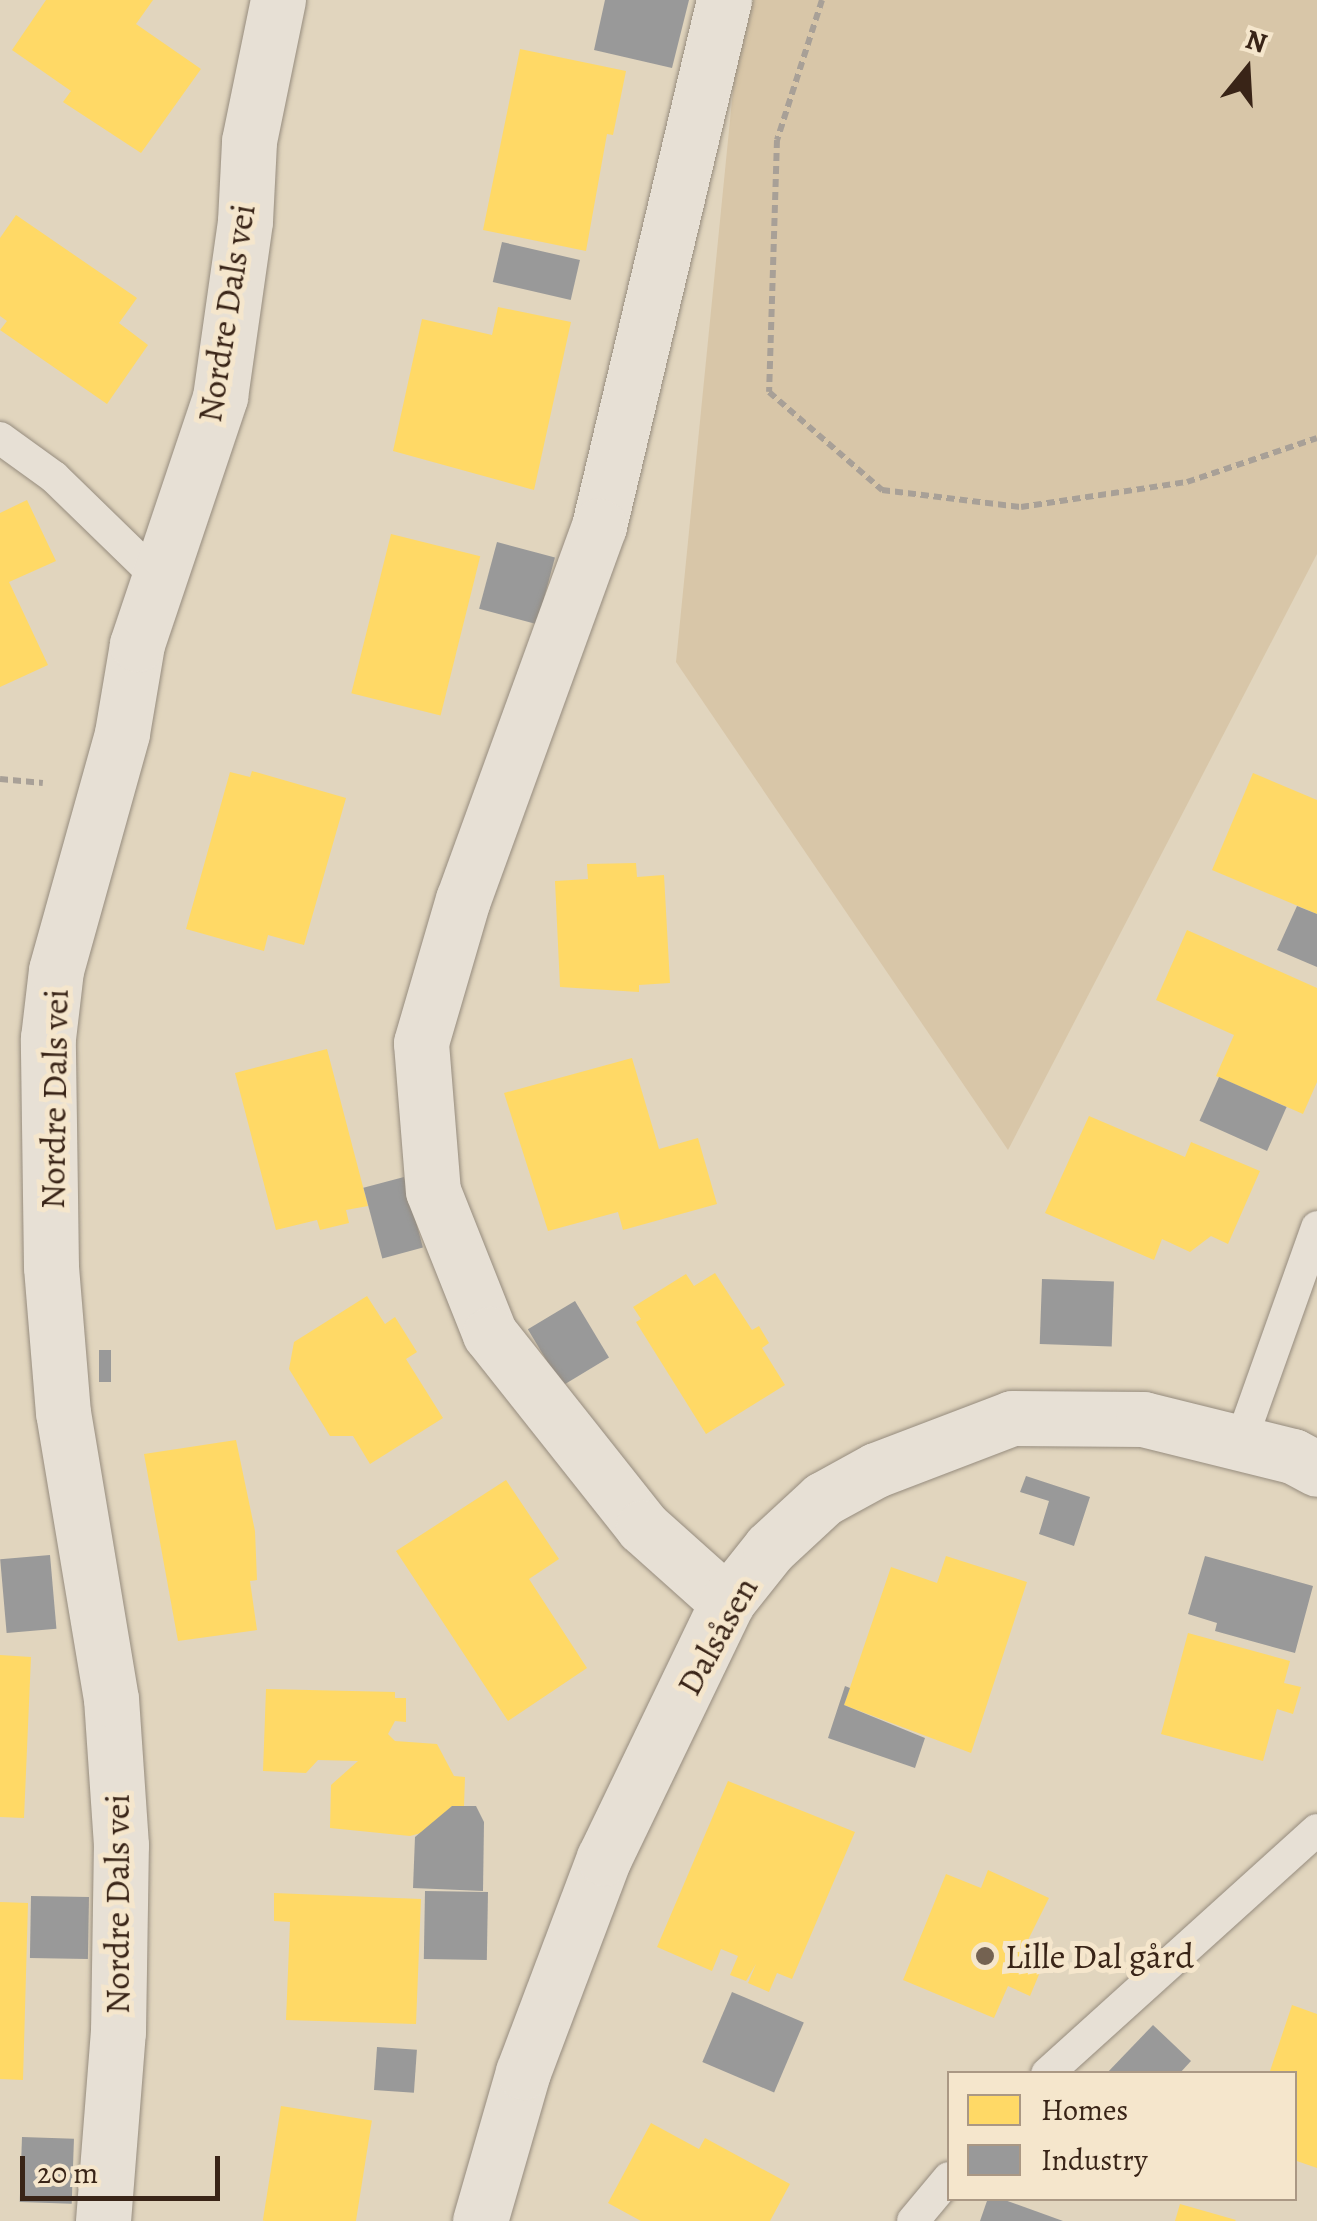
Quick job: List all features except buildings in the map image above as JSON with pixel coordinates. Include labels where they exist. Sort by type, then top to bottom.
[{"type":"street","name":"Nordre Dals vei","points":[[103,2221],[118,2032],[121,1845],[111,1699],[63,1414],[52,1268],[48,1038],[56,970],[122,733],[137,644],[220,397],[245,221],[249,141],[278,0]]},
{"type":"street","points":[[724,0],[598,526],[457,916],[421,1043],[433,1192],[490,1334],[643,1527],[727,1602]]},
{"type":"street","name":"Dalsåsen","points":[[480,2221],[523,2072],[604,1858],[727,1602],[770,1548],[823,1500],[876,1470],[1012,1418],[1143,1419],[1241,1441],[1317,1469]]},
{"type":"lane","points":[[0,438],[54,477],[161,581]]},
{"type":"lane","points":[[1241,1441],[1317,1227]]},
{"type":"lane","points":[[1050,2071],[1317,1830]]},
{"type":"lane","points":[[913,2221],[947,2181]]},
{"type":"path","points":[[822,0],[777,140],[769,392],[882,490],[1021,507],[1187,482],[1317,438]]},
{"type":"shaded area","points":[[742,0],[1317,0],[1317,554],[1008,1150],[676,662]]},
{"type":"place","name":"Lille Dal gård","points":[[985,1956]]}]
